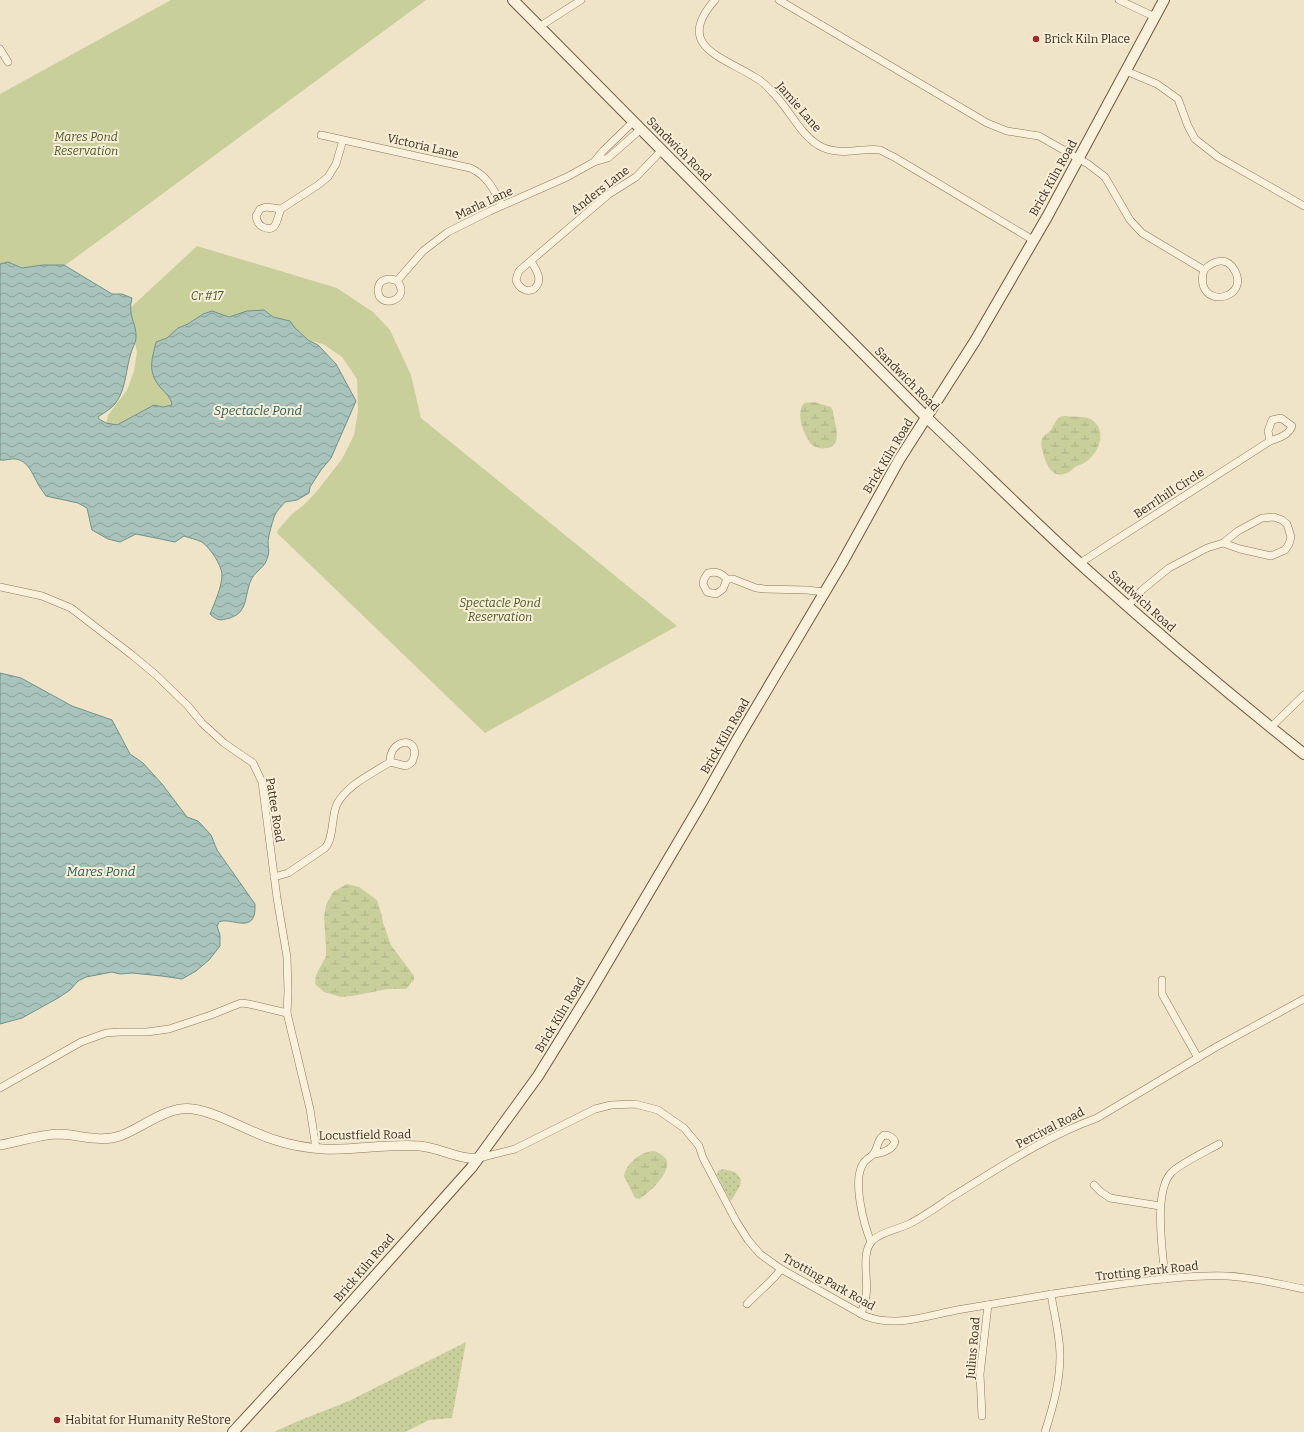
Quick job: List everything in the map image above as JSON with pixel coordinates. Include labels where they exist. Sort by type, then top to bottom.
[{"type":"main road","name":"Sandwich Road","points":[[513,0],[927,418],[989,478],[1080,563],[1191,662],[1270,728],[1304,754]]},
{"type":"main road","name":"Brick Kiln Road","points":[[232,1432],[316,1342],[478,1158],[538,1076],[572,1021],[824,592],[899,460],[975,341],[1079,159],[1164,0]]},
{"type":"street","points":[[539,27],[581,0]]},
{"type":"street","name":"Jamie Lane","points":[[715,0],[703,16],[700,26],[700,33],[705,45],[721,59],[758,78],[773,93],[802,131],[818,145],[832,151],[879,150],[894,157],[1033,240]]},
{"type":"street","points":[[779,0],[987,123],[1007,131],[1039,136],[1079,159],[1105,177],[1130,220],[1142,233],[1204,270]]},
{"type":"street","points":[[1119,0],[1155,17]]},
{"type":"street","points":[[0,49],[8,62]]},
{"type":"street","points":[[1126,71],[1157,84],[1178,99],[1188,126],[1195,139],[1218,157],[1304,206]]},
{"type":"street","name":"Marla Lane","points":[[594,162],[603,151],[633,122]]},
{"type":"street","name":"Marla Lane","points":[[397,281],[423,251],[435,241],[469,221],[502,205],[567,177],[594,162],[608,158],[641,129]]},
{"type":"street","name":"Victoria Lane","points":[[321,135],[456,165],[476,171],[490,184],[502,205]]},
{"type":"street","points":[[281,209],[328,177],[336,164],[343,140]]},
{"type":"street","name":"Anders Lane","points":[[531,261],[609,194],[636,177],[662,150]]},
{"type":"street","points":[[1216,261],[1225,262],[1231,265],[1236,272],[1238,282],[1235,290],[1230,294],[1223,296],[1217,297],[1209,295],[1204,289],[1202,280],[1204,270],[1211,263],[1216,261]]},
{"type":"street","name":"BerrIhill Circle","points":[[1080,563],[1270,441]]},
{"type":"street","points":[[1128,606],[1142,590],[1169,568],[1207,548],[1223,543],[1252,522],[1269,516],[1276,517],[1287,524],[1291,537],[1285,550],[1279,554],[1271,556],[1223,543]]},
{"type":"street","points":[[727,579],[733,579],[756,588],[824,592]]},
{"type":"street","name":"Pattee Road","points":[[0,587],[42,596],[71,608],[120,644],[150,670],[218,738],[253,763],[262,782],[274,877],[287,957],[288,1013],[310,1109],[316,1148]]},
{"type":"street","points":[[1270,728],[1304,695]]},
{"type":"street","points":[[274,877],[288,873],[325,848],[328,845],[332,819],[337,805],[348,790],[390,762]]},
{"type":"street","points":[[1162,980],[1162,994],[1198,1058]]},
{"type":"street","name":"Percival Road","points":[[871,1242],[886,1233],[909,1224],[1052,1138],[1078,1124],[1097,1118],[1198,1058],[1304,998]]},
{"type":"street","points":[[0,1088],[81,1042],[106,1033],[147,1032],[169,1029],[241,1003],[288,1013]]},
{"type":"street","name":"Trotting Park Road","points":[[478,1158],[515,1149],[595,1109],[611,1105],[636,1104],[658,1110],[684,1128],[700,1146],[703,1158],[736,1221],[748,1240],[760,1254],[781,1269],[861,1314],[876,1320],[893,1322],[912,1320],[1051,1294],[1165,1279],[1226,1276],[1259,1279],[1304,1289]]},
{"type":"street","name":"Locustfield Road","points":[[0,1145],[46,1135],[105,1138],[120,1136],[169,1113],[180,1109],[192,1109],[208,1113],[254,1133],[300,1146],[324,1149],[420,1146],[468,1159],[478,1158]]},
{"type":"street","points":[[1165,1279],[1160,1206],[1166,1181],[1170,1173],[1175,1169],[1219,1144]]},
{"type":"street","points":[[861,1314],[866,1296],[866,1259],[871,1242],[862,1215],[859,1174],[862,1164],[874,1154]]},
{"type":"street","points":[[1094,1185],[1110,1198],[1160,1206]]},
{"type":"street","points":[[747,1304],[764,1286],[775,1278],[781,1269]]},
{"type":"street","points":[[1045,1432],[1054,1404],[1059,1377],[1060,1355],[1057,1326],[1051,1294]]},
{"type":"street","name":"Julius Road","points":[[982,1416],[980,1374],[988,1305]]},
{"type":"green space","name":"Mares Pond Reservation","points":[[171,0],[426,0],[33,289],[0,293],[0,94]]},
{"type":"green space","name":"Spectacle Pond Reservation","points":[[197,246],[337,288],[373,312],[390,330],[411,375],[421,418],[677,626],[485,733],[277,533],[292,514],[305,504],[317,491],[342,459],[354,435],[358,411],[357,379],[342,357],[323,344],[283,333],[183,412],[105,430],[108,415],[127,390],[134,371],[137,352],[130,316],[127,311]]},
{"type":"green space","points":[[814,402],[831,407],[833,411],[837,438],[832,446],[827,448],[819,448],[812,445],[806,436],[800,418],[801,407],[804,403]]},
{"type":"green space","points":[[1064,416],[1085,417],[1095,422],[1099,427],[1100,440],[1091,458],[1083,464],[1075,467],[1068,473],[1058,475],[1047,465],[1041,446],[1041,441],[1043,437],[1051,430],[1055,422]]},
{"type":"green space","points":[[347,884],[359,887],[377,900],[391,945],[414,976],[414,980],[406,989],[388,989],[341,997],[324,992],[315,984],[316,975],[326,956],[324,917],[326,905],[333,892]]},
{"type":"green space","points":[[654,1151],[666,1159],[667,1166],[665,1172],[658,1183],[648,1193],[639,1199],[635,1198],[624,1176],[625,1171],[631,1162],[640,1155]]},
{"type":"green space","points":[[723,1169],[735,1172],[741,1179],[740,1186],[731,1201],[717,1175],[718,1171]]},
{"type":"green space","points":[[466,1342],[452,1418],[429,1420],[405,1432],[274,1432],[349,1401]]},
{"type":"water","name":"Spectacle Pond","points":[[8,262],[22,268],[43,265],[64,265],[112,294],[122,294],[132,298],[131,315],[136,333],[136,340],[129,359],[120,396],[109,410],[98,417],[106,423],[117,425],[154,405],[163,407],[172,405],[169,397],[153,376],[152,360],[156,342],[167,338],[178,328],[188,324],[203,314],[212,311],[229,317],[247,311],[264,310],[273,317],[290,321],[295,328],[308,340],[318,345],[336,364],[356,401],[331,458],[310,487],[309,493],[297,500],[285,502],[275,515],[268,538],[269,550],[266,562],[252,578],[245,603],[239,613],[234,617],[219,620],[210,614],[220,589],[222,574],[215,556],[202,542],[184,536],[175,542],[136,534],[120,542],[108,539],[92,530],[87,508],[78,503],[46,496],[24,462],[14,459],[0,460],[0,264]]},
{"type":"water","name":"Mares Pond","points":[[0,673],[21,678],[72,706],[112,720],[130,754],[143,763],[162,784],[187,817],[198,821],[211,835],[217,850],[255,904],[254,914],[252,920],[247,923],[219,922],[217,926],[220,935],[220,946],[209,960],[196,971],[182,979],[112,972],[86,977],[78,981],[70,990],[58,998],[22,1018],[0,1024]]},
{"type":"place","name":"Brick Kiln Place","points":[[1036,39]]},
{"type":"place","name":"Habitat for Humanity ReStore","points":[[57,1420]]},
{"type":"park label","name":"Cr #17","points":[[207,296]]}]
